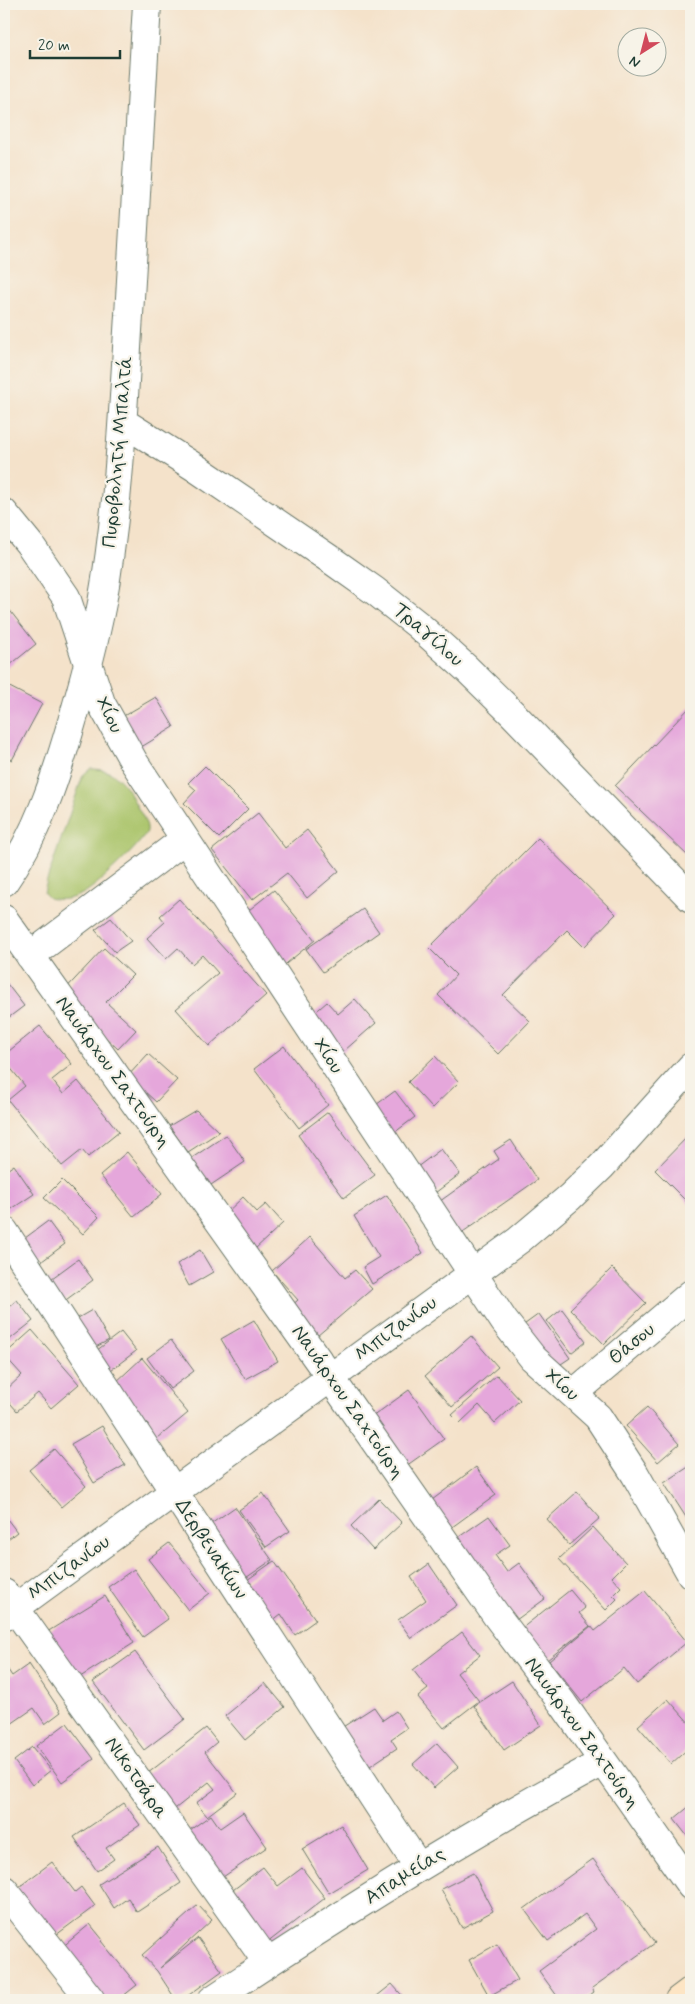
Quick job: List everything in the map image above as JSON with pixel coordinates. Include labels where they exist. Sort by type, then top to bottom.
[{"type":"main road","points":[[680,2000],[691,1991]]},
{"type":"street","name":"Πυροβολητή Μπαλτά","points":[[4,882],[27,844],[47,799],[60,762],[88,664],[102,602],[109,558],[122,422],[147,4]]},
{"type":"street","name":"Τραγίλου","points":[[122,422],[196,468],[334,562],[418,625],[513,714],[691,898]]},
{"type":"street","name":"Χίου","points":[[4,513],[36,553],[66,597],[101,703],[111,724],[185,839],[504,1321],[533,1358],[598,1418],[619,1447],[691,1574]]},
{"type":"street","points":[[30,956],[185,839]]},
{"type":"street","name":"Ναυάρχου Σαχτούρη","points":[[4,918],[330,1377],[463,1569],[604,1762],[691,1886]]},
{"type":"street","name":"Μπιζανίου","points":[[7,1605],[174,1491],[519,1240],[570,1196],[686,1085]]},
{"type":"street","name":"Δερβενακίων","points":[[4,1231],[418,1866]]},
{"type":"street","name":"Θάσου","points":[[573,1394],[691,1294]]},
{"type":"street","name":"Νικοτσάρα","points":[[7,1605],[268,1963]]},
{"type":"street","name":"Απαμείας","points":[[212,2000],[418,1866],[527,1802],[604,1762]]},
{"type":"street","points":[[4,1890],[91,2000]]},
{"type":"green space","points":[[90,769],[108,772],[121,781],[143,817],[147,825],[147,831],[129,854],[88,890],[70,898],[49,898],[44,893],[47,880],[83,775]]},
{"type":"building","points":[[4,603],[36,644],[4,670]]},
{"type":"building","points":[[4,684],[42,704],[12,760],[4,756],[4,731],[8,724],[4,721]]},
{"type":"building","points":[[156,697],[174,727],[138,749],[120,718]]},
{"type":"building","points":[[691,706],[691,856],[690,858],[615,786]]},
{"type":"building","points":[[205,766],[248,809],[219,838],[184,803],[196,790],[188,783]]},
{"type":"building","points":[[258,813],[285,848],[307,830],[339,871],[307,898],[287,873],[252,900],[212,850]]},
{"type":"building","points":[[538,838],[616,914],[584,947],[567,930],[503,995],[530,1021],[498,1054],[438,995],[456,975],[429,948]]},
{"type":"building","points":[[274,890],[315,940],[281,968],[239,918]]},
{"type":"building","points":[[179,899],[266,995],[209,1046],[176,1009],[218,973],[202,955],[192,964],[178,948],[166,959],[147,938],[165,922],[160,916]]},
{"type":"building","points":[[363,909],[379,932],[323,972],[306,949]]},
{"type":"building","points":[[111,918],[131,941],[115,952],[95,930]]},
{"type":"building","points":[[104,948],[133,975],[106,1002],[136,1030],[118,1049],[60,995]]},
{"type":"building","points":[[4,980],[24,1006],[4,1021]]},
{"type":"building","points":[[355,999],[376,1023],[337,1057],[305,1021],[327,1002],[338,1014]]},
{"type":"building","points":[[40,1026],[72,1064],[52,1080],[63,1094],[78,1081],[119,1132],[88,1157],[82,1150],[62,1166],[8,1100],[25,1086],[4,1060],[4,1055]]},
{"type":"building","points":[[284,1046],[328,1105],[299,1128],[254,1069]]},
{"type":"building","points":[[148,1054],[177,1080],[156,1102],[128,1076]]},
{"type":"building","points":[[435,1056],[459,1082],[432,1108],[408,1082]]},
{"type":"building","points":[[395,1091],[415,1117],[390,1136],[369,1110]]},
{"type":"building","points":[[196,1110],[219,1132],[188,1152],[169,1126]]},
{"type":"building","points":[[328,1112],[375,1175],[344,1198],[298,1135]]},
{"type":"building","points":[[691,1133],[691,1206],[655,1170]]},
{"type":"building","points":[[226,1135],[245,1162],[205,1189],[186,1162]]},
{"type":"building","points":[[511,1140],[537,1180],[450,1241],[429,1209],[499,1159],[494,1151]]},
{"type":"building","points":[[441,1149],[460,1174],[427,1199],[408,1174]]},
{"type":"building","points":[[127,1152],[162,1194],[134,1217],[100,1175]]},
{"type":"building","points":[[14,1165],[34,1194],[4,1214],[4,1172]]},
{"type":"building","points":[[62,1180],[99,1217],[83,1234],[44,1198]]},
{"type":"building","points":[[387,1195],[423,1253],[372,1284],[363,1267],[379,1257],[354,1216]]},
{"type":"building","points":[[243,1197],[257,1212],[266,1204],[283,1223],[255,1249],[224,1215]]},
{"type":"building","points":[[48,1221],[65,1244],[34,1267],[17,1244]]},
{"type":"building","points":[[310,1237],[345,1278],[355,1270],[372,1289],[317,1336],[291,1306],[298,1300],[272,1271]]},
{"type":"building","points":[[200,1250],[213,1272],[189,1286],[177,1264]]},
{"type":"building","points":[[78,1259],[93,1280],[59,1305],[44,1284]]},
{"type":"building","points":[[612,1268],[646,1303],[604,1344],[570,1309]]},
{"type":"building","points":[[17,1300],[33,1321],[4,1344],[4,1311]]},
{"type":"building","points":[[562,1309],[586,1341],[571,1353],[547,1321]]},
{"type":"building","points":[[92,1310],[109,1340],[88,1351],[71,1322]]},
{"type":"building","points":[[539,1314],[570,1358],[552,1370],[521,1327]]},
{"type":"building","points":[[254,1320],[278,1361],[245,1379],[221,1339]]},
{"type":"building","points":[[32,1330],[79,1384],[51,1408],[38,1393],[17,1411],[4,1396],[4,1392],[22,1375],[4,1355]]},
{"type":"building","points":[[121,1332],[136,1351],[103,1376],[88,1357]]},
{"type":"building","points":[[471,1336],[498,1367],[452,1407],[425,1376]]},
{"type":"building","points":[[171,1340],[194,1371],[170,1389],[147,1358]]},
{"type":"building","points":[[142,1358],[188,1413],[152,1443],[115,1383]]},
{"type":"building","points":[[497,1375],[520,1400],[495,1423],[479,1405],[460,1423],[452,1415]]},
{"type":"building","points":[[409,1390],[444,1439],[406,1466],[372,1417]]},
{"type":"building","points":[[647,1407],[679,1444],[658,1462],[626,1426]]},
{"type":"building","points":[[102,1426],[125,1465],[94,1483],[71,1444]]},
{"type":"building","points":[[54,1449],[86,1486],[61,1507],[29,1470]]},
{"type":"building","points":[[476,1467],[496,1495],[448,1530],[428,1503]]},
{"type":"building","points":[[691,1467],[691,1525],[664,1483]]},
{"type":"building","points":[[577,1492],[600,1518],[569,1545],[547,1519]]},
{"type":"building","points":[[263,1493],[290,1531],[266,1547],[239,1510]]},
{"type":"building","points":[[379,1499],[402,1523],[373,1550],[351,1526]]},
{"type":"building","points":[[235,1507],[272,1560],[237,1584],[201,1531]]},
{"type":"building","points":[[4,1515],[17,1532],[4,1542]]},
{"type":"building","points":[[489,1516],[510,1545],[495,1555],[507,1572],[519,1563],[545,1599],[516,1620],[456,1539]]},
{"type":"building","points":[[593,1527],[626,1563],[612,1577],[621,1587],[613,1595],[617,1599],[606,1610],[559,1559]]},
{"type":"building","points":[[169,1543],[210,1593],[188,1610],[148,1559]]},
{"type":"building","points":[[274,1561],[316,1620],[295,1635],[281,1614],[268,1624],[240,1585]]},
{"type":"building","points":[[429,1564],[457,1605],[411,1638],[398,1620],[426,1600],[411,1577]]},
{"type":"building","points":[[134,1569],[168,1619],[143,1637],[108,1587]]},
{"type":"building","points":[[570,1590],[585,1608],[579,1613],[590,1626],[547,1660],[521,1629]]},
{"type":"building","points":[[645,1591],[687,1642],[637,1684],[624,1668],[582,1702],[549,1661],[591,1626],[595,1631]]},
{"type":"building","points":[[105,1596],[134,1643],[77,1679],[47,1632]]},
{"type":"building","points":[[462,1632],[480,1655],[457,1673],[479,1701],[444,1728],[418,1697],[428,1689],[413,1670]]},
{"type":"building","points":[[135,1652],[185,1719],[144,1750],[93,1682]]},
{"type":"building","points":[[4,1664],[12,1676],[29,1664],[61,1712],[45,1724],[34,1708],[11,1724],[4,1714]]},
{"type":"building","points":[[512,1681],[541,1725],[504,1750],[474,1706]]},
{"type":"building","points":[[265,1683],[285,1707],[245,1740],[225,1716]]},
{"type":"building","points":[[668,1699],[691,1725],[691,1746],[671,1764],[638,1726]]},
{"type":"building","points":[[374,1707],[383,1720],[396,1711],[407,1728],[391,1739],[397,1748],[364,1770],[338,1730]]},
{"type":"building","points":[[67,1723],[94,1759],[62,1782],[36,1746]]},
{"type":"building","points":[[206,1728],[217,1742],[205,1752],[237,1793],[207,1816],[196,1803],[215,1789],[209,1782],[171,1812],[143,1777]]},
{"type":"building","points":[[437,1743],[458,1767],[434,1788],[413,1764]]},
{"type":"building","points":[[32,1747],[51,1770],[32,1785],[14,1761]]},
{"type":"building","points":[[124,1803],[140,1825],[106,1848],[114,1859],[97,1871],[74,1837]]},
{"type":"building","points":[[691,1805],[691,1841],[674,1819]]},
{"type":"building","points":[[243,1812],[267,1847],[220,1879],[187,1832],[211,1815],[220,1828]]},
{"type":"building","points":[[341,1825],[368,1870],[329,1893],[302,1849]]},
{"type":"building","points":[[158,1847],[181,1883],[137,1912],[128,1898],[114,1908],[99,1884]]},
{"type":"building","points":[[593,1859],[655,1943],[592,1988],[594,1992],[583,2000],[560,2000],[539,1971],[596,1929],[585,1914],[548,1941],[524,1909]]},
{"type":"building","points":[[52,1862],[75,1892],[81,1887],[95,1906],[48,1941],[11,1893]]},
{"type":"building","points":[[263,1867],[278,1886],[302,1868],[325,1898],[267,1943],[229,1893]]},
{"type":"building","points":[[473,1873],[493,1911],[462,1928],[441,1889]]},
{"type":"building","points":[[198,1905],[212,1920],[160,1968],[198,1938],[222,1971],[182,2000],[176,2000],[157,1971],[142,1955]]},
{"type":"building","points":[[90,1924],[103,1940],[101,1941],[137,1985],[118,2000],[93,2000],[55,1953]]},
{"type":"building","points":[[497,1944],[518,1980],[489,1996],[469,1960]]},
{"type":"building","points":[[392,1984],[406,2000],[372,2000]]}]
